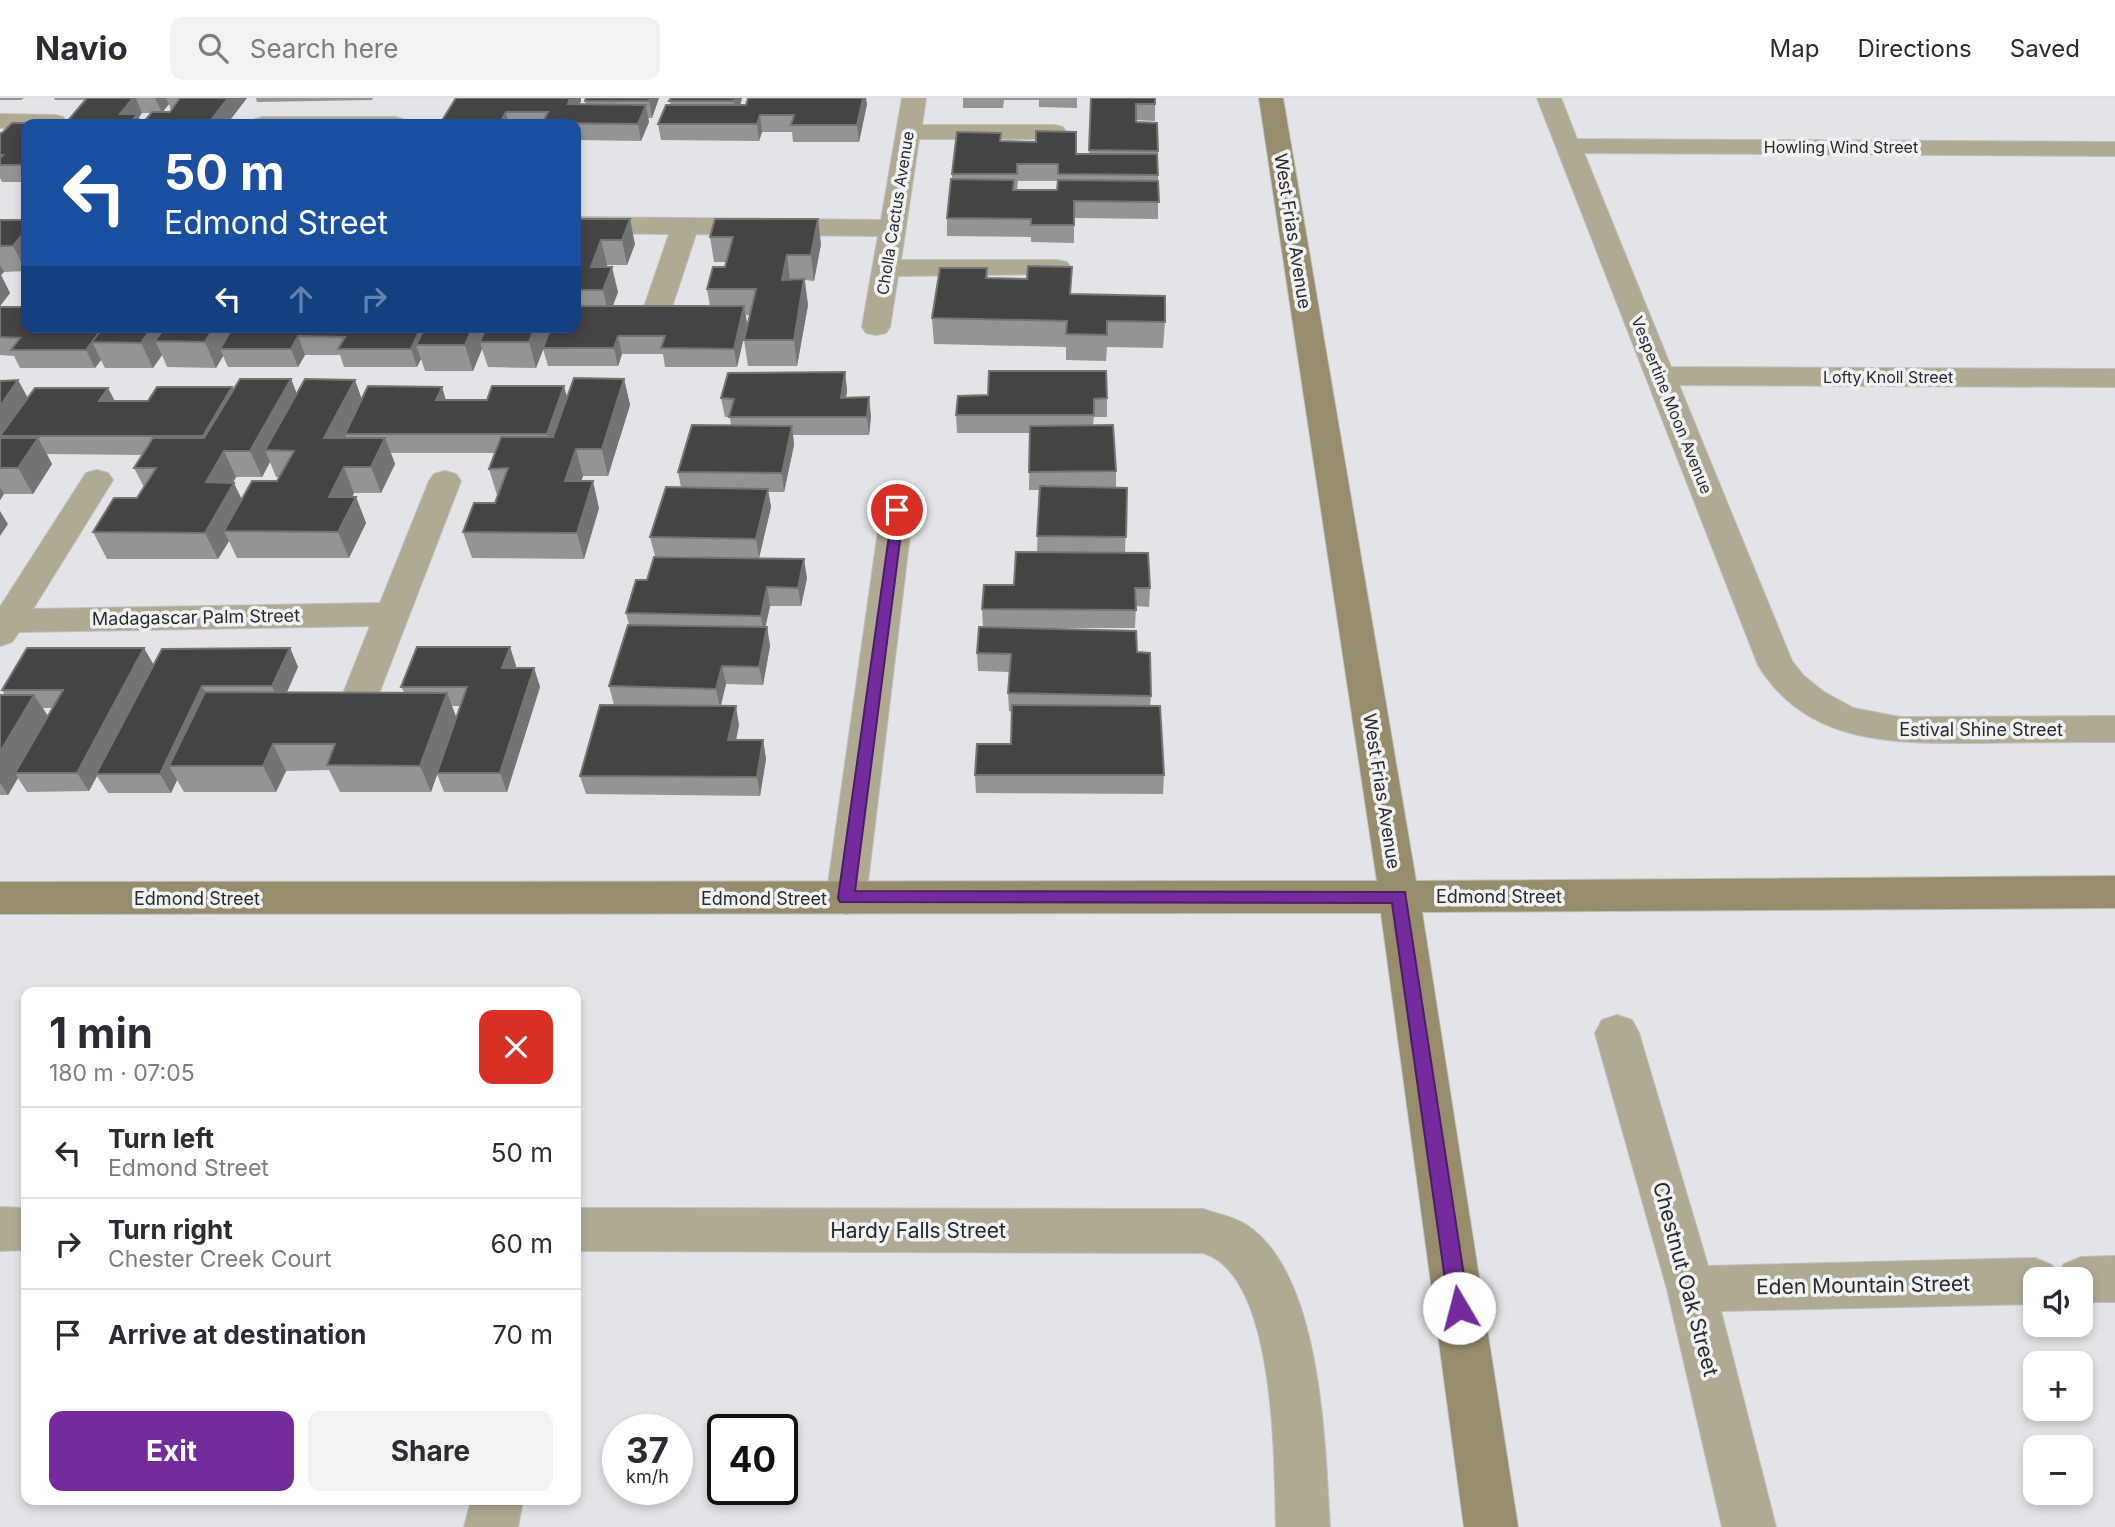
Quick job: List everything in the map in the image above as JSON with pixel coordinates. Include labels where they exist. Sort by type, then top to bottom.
[{"type":"street","name":"Cholla Cactus Avenue","points":[[876,327],[914,98]]},
{"type":"street","name":"West Frias Avenue","points":[[1271,98],[1399,897],[1491,1527]]},
{"type":"street","name":"Vespertine Moon Avenue","points":[[1549,98],[1776,665],[1791,685],[1811,701]]},
{"type":"street","points":[[376,119],[399,118]]},
{"type":"street","points":[[0,121],[21,121]]},
{"type":"street","points":[[909,132],[1054,132]]},
{"type":"street","name":"Howling Wind Street","points":[[1568,146],[2115,149]]},
{"type":"street","points":[[581,225],[893,228]]},
{"type":"street","points":[[658,307],[685,226]]},
{"type":"street","points":[[886,268],[1057,268]]},
{"type":"street","name":"Lofty Knoll Street","points":[[1660,376],[2115,378]]},
{"type":"street","points":[[3,625],[97,480]]},
{"type":"street","points":[[362,691],[445,481]]},
{"type":"street","points":[[846,898],[897,510]]},
{"type":"street","name":"Madagascar Palm Street","points":[[3,625],[392,614]]},
{"type":"street","name":"Estival Shine Street","points":[[1811,701],[1842,718],[1900,730],[2115,729]]},
{"type":"street","name":"Edmond Street","points":[[0,898],[1399,897],[2115,891]]},
{"type":"street","name":"Chestnut Oak Street","points":[[1617,1033],[1691,1289],[1748,1527]]},
{"type":"street","points":[[0,1229],[21,1229]]},
{"type":"street","name":"Hardy Falls Street","points":[[581,1229],[1203,1231],[1231,1241],[1250,1260],[1266,1289],[1287,1343],[1303,1527]]},
{"type":"street","points":[[2093,1280],[2115,1279]]},
{"type":"street","name":"Eden Mountain Street","points":[[1691,1289],[2023,1281]]},
{"type":"street","points":[[491,1527],[496,1505]]},
{"type":"building","points":[[87,98],[133,98],[120,114],[137,114],[133,119],[69,119]]},
{"type":"building","points":[[180,98],[228,98],[212,119],[146,119],[152,112],[170,112]]},
{"type":"building","points":[[456,98],[570,98],[568,104],[646,105],[638,124],[581,123],[581,119],[544,119],[548,112],[506,112],[502,119],[443,119]]},
{"type":"building","points":[[586,98],[650,98],[649,101],[585,101]]},
{"type":"building","points":[[671,98],[735,98],[734,101],[669,101]]},
{"type":"building","points":[[748,98],[863,98],[857,125],[791,125],[794,115],[760,115],[757,124],[658,124],[666,105],[746,105]]},
{"type":"building","points":[[1091,98],[1155,98],[1155,104],[1136,104],[1136,122],[1157,123],[1158,151],[1089,150]]},
{"type":"building","points":[[12,123],[21,123],[21,165],[0,165],[3,155],[0,155],[2,133]]},
{"type":"building","points":[[1036,131],[1076,132],[1076,154],[1157,154],[1158,175],[1058,174],[1058,164],[1017,164],[1017,174],[952,174],[957,132],[1001,133],[1000,141],[1036,142]]},
{"type":"building","points":[[951,179],[1014,180],[1013,190],[1057,190],[1058,180],[1158,181],[1159,202],[1074,201],[1074,225],[1031,225],[1031,219],[947,218]]},
{"type":"building","points":[[581,219],[630,219],[622,240],[601,240],[591,267],[612,267],[603,290],[581,290]]},
{"type":"building","points":[[715,219],[818,219],[811,255],[787,255],[782,280],[804,279],[794,340],[744,340],[756,289],[707,289],[713,267],[725,267],[733,237],[710,237]]},
{"type":"building","points":[[0,220],[21,220],[21,236],[13,246],[0,246]]},
{"type":"building","points":[[1028,266],[1072,267],[1070,294],[1165,296],[1165,322],[1107,321],[1107,335],[1066,334],[1067,321],[932,318],[940,268],[987,268],[986,278],[1027,279]]},
{"type":"building","points":[[581,306],[744,306],[734,349],[661,348],[665,336],[618,336],[614,348],[543,348],[549,333],[581,333]]},
{"type":"building","points":[[0,307],[21,307],[21,333],[99,333],[86,350],[11,350],[20,338],[0,337]]},
{"type":"building","points":[[99,333],[148,333],[141,343],[92,342]]},
{"type":"building","points":[[161,333],[210,333],[205,342],[155,341]]},
{"type":"building","points":[[229,333],[418,333],[411,349],[338,349],[345,337],[298,336],[291,349],[220,349]]},
{"type":"building","points":[[422,333],[470,333],[465,345],[416,345]]},
{"type":"building","points":[[484,333],[533,333],[529,342],[480,342]]},
{"type":"building","points":[[989,371],[1106,371],[1107,398],[1094,399],[1094,415],[956,415],[958,396],[988,395]]},
{"type":"building","points":[[845,372],[841,398],[869,397],[867,417],[729,417],[734,399],[721,398],[728,373]]},
{"type":"building","points":[[574,378],[624,379],[602,449],[576,449],[565,481],[593,481],[577,533],[463,532],[474,503],[495,503],[508,468],[489,469],[501,437],[553,437]]},
{"type":"building","points":[[240,379],[291,379],[250,451],[224,451],[206,482],[234,483],[205,533],[93,532],[114,498],[137,498],[156,468],[134,468],[153,438],[204,438]]},
{"type":"building","points":[[305,379],[355,380],[324,438],[385,438],[371,467],[344,467],[329,497],[356,497],[338,532],[224,531],[252,481],[277,481],[294,451],[265,450]]},
{"type":"building","points":[[18,380],[0,406],[0,381]]},
{"type":"building","points":[[368,386],[442,387],[436,400],[487,400],[492,386],[564,386],[547,434],[345,434]]},
{"type":"building","points":[[157,387],[232,387],[203,436],[0,436],[35,388],[108,388],[99,401],[148,401]]},
{"type":"building","points":[[692,425],[792,426],[782,473],[678,472]]},
{"type":"building","points":[[1113,425],[1116,471],[1029,472],[1030,426]]},
{"type":"building","points":[[0,438],[38,438],[18,468],[0,468]]},
{"type":"building","points":[[1040,486],[1127,488],[1126,537],[1037,536]]},
{"type":"building","points":[[666,487],[768,489],[756,539],[650,537]]},
{"type":"building","points":[[1016,552],[1148,553],[1150,588],[1135,588],[1136,610],[982,609],[984,585],[1014,585]]},
{"type":"building","points":[[654,557],[804,559],[798,588],[767,587],[761,616],[626,613],[636,580],[647,580]]},
{"type":"building","points":[[628,625],[767,627],[759,667],[722,666],[716,689],[609,686]]},
{"type":"building","points":[[979,627],[1136,631],[1137,652],[1150,653],[1151,696],[1008,693],[1011,654],[977,653]]},
{"type":"building","points":[[417,647],[510,647],[502,668],[534,668],[500,773],[437,773],[467,687],[401,687]]},
{"type":"building","points":[[27,648],[144,648],[77,773],[15,773],[63,690],[2,690]]},
{"type":"building","points":[[290,648],[272,686],[202,686],[160,774],[96,774],[162,649]]},
{"type":"building","points":[[205,692],[447,693],[420,766],[327,765],[335,744],[273,744],[263,766],[169,766]]},
{"type":"building","points":[[0,695],[34,695],[0,752]]},
{"type":"building","points":[[600,705],[736,706],[728,740],[763,740],[757,777],[580,776]]},
{"type":"building","points":[[1012,705],[1160,706],[1164,775],[975,775],[977,744],[1011,744]]},
{"type":"route","points":[[897,510],[846,898],[1399,897],[1459,1308]]}]
